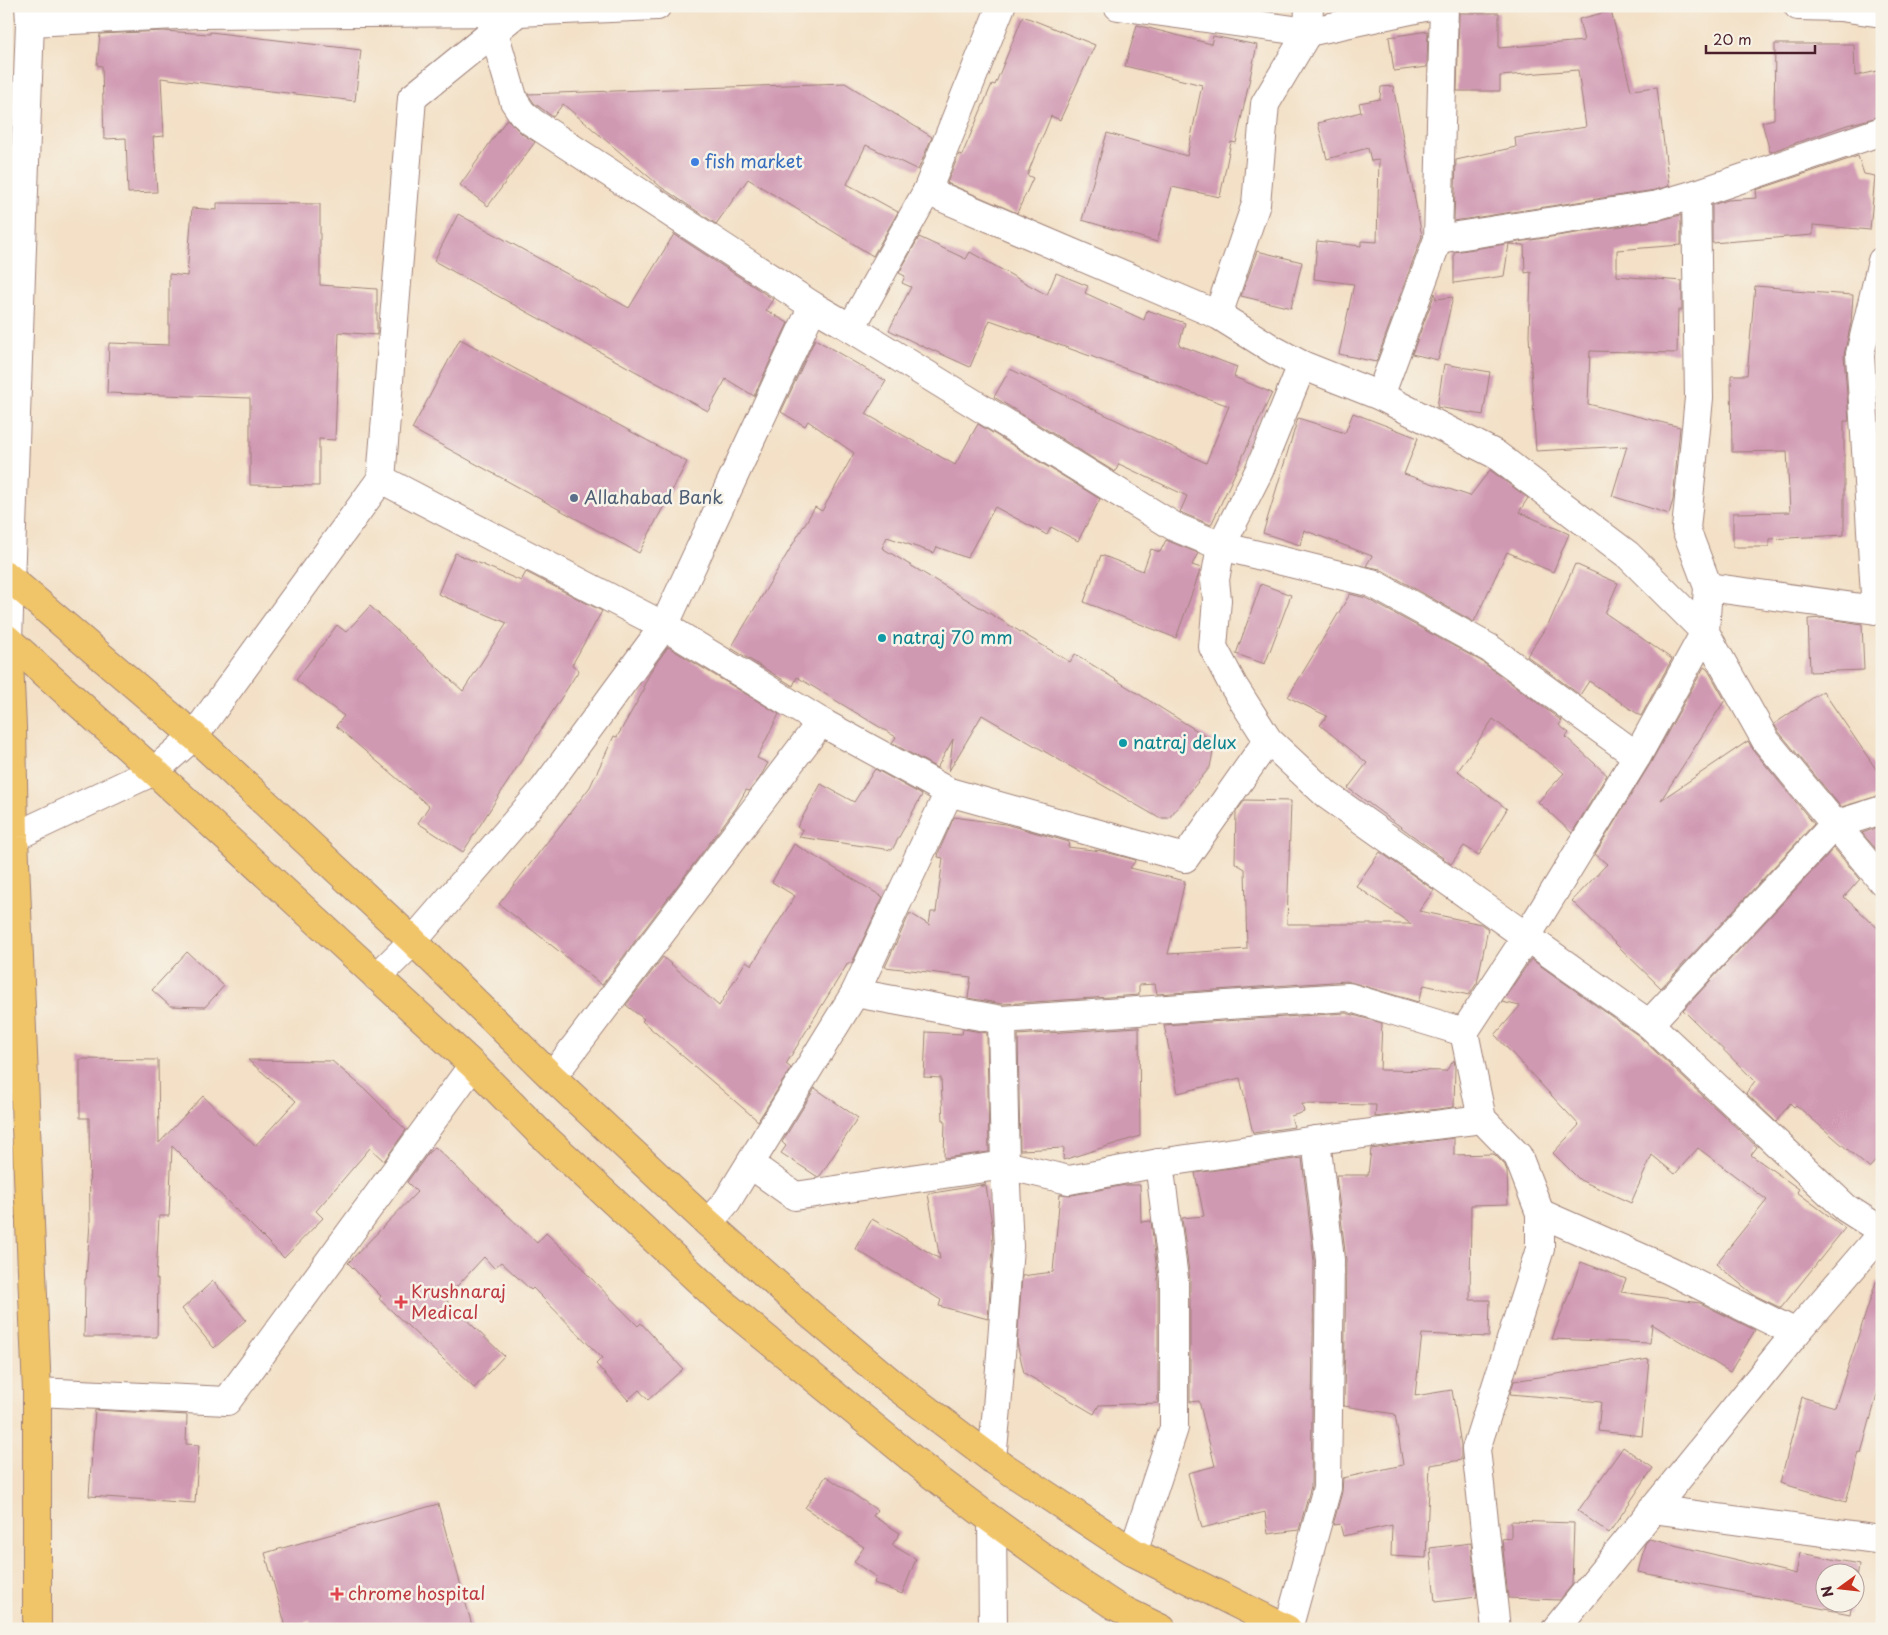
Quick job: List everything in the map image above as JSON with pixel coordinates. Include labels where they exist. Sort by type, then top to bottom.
[{"type":"main road","points":[[8,576],[194,736],[413,941],[552,1077],[708,1224],[893,1384],[992,1459],[1133,1552],[1288,1629]]},
{"type":"main road","points":[[7,639],[154,771],[473,1065],[540,1133],[723,1303],[932,1475],[992,1520],[1074,1579],[1116,1606],[1162,1629]]},
{"type":"main road","points":[[7,639],[37,1392],[37,1629]]},
{"type":"street","points":[[7,639],[30,14],[199,10],[518,9],[657,6]]},
{"type":"street","points":[[851,328],[927,192],[1001,6]]},
{"type":"street","points":[[1118,6],[1309,19],[1429,6]]},
{"type":"street","points":[[1380,396],[1438,239],[1444,6]]},
{"type":"street","points":[[1798,6],[1840,7],[1882,13]]},
{"type":"street","points":[[14,837],[154,771],[194,736],[381,479],[412,98],[494,32],[518,9]]},
{"type":"street","points":[[1218,315],[1256,204],[1266,104],[1309,19]]},
{"type":"street","points":[[494,32],[514,101],[522,113],[532,122],[813,306],[1175,527],[1221,546],[1372,583],[1489,648],[1637,756]]},
{"type":"street","points":[[1438,239],[1658,205],[1882,131]]},
{"type":"street","points":[[927,192],[1218,315],[1302,365],[1380,396],[1495,454],[1628,555],[1705,632],[1766,741],[1882,881]]},
{"type":"street","points":[[1496,1629],[1476,1448],[1540,1249],[1540,1214],[1518,1156],[1482,1119],[1464,1032],[1526,936],[1637,756],[1705,632],[1708,587],[1686,529],[1700,398],[1696,194]]},
{"type":"street","points":[[1708,587],[1879,610],[1860,354],[1882,261]]},
{"type":"street","points":[[377,977],[413,941],[544,789],[664,626],[813,306]]},
{"type":"street","points":[[1302,365],[1259,471],[1221,546],[1215,580],[1217,600],[1213,647],[1268,740],[1327,795],[1649,1024],[1846,1208],[1882,1232],[1796,1333],[1556,1629]]},
{"type":"street","points":[[381,479],[664,626],[821,722],[949,792],[1185,858],[1268,740]]},
{"type":"street","points":[[552,1077],[821,722]]},
{"type":"street","points":[[708,1224],[728,1201],[855,993],[949,792]]},
{"type":"street","points":[[1649,1024],[1834,825],[1882,810]]},
{"type":"street","points":[[855,993],[1002,1020],[1348,998],[1464,1032]]},
{"type":"street","points":[[992,1459],[1009,1247],[1002,1020]]},
{"type":"street","points":[[37,1392],[227,1401],[473,1065]]},
{"type":"street","points":[[750,1164],[795,1196],[1005,1165],[1069,1180],[1159,1163],[1316,1140],[1482,1119]]},
{"type":"street","points":[[1288,1629],[1327,1488],[1330,1260],[1316,1140]]},
{"type":"street","points":[[1133,1552],[1174,1428],[1174,1279],[1159,1163]]},
{"type":"street","points":[[1540,1214],[1669,1270],[1796,1333]]},
{"type":"street","points":[[1652,1509],[1882,1540]]},
{"type":"street","points":[[992,1520],[993,1629]]},
{"type":"building","points":[[1611,11],[1631,90],[1657,87],[1669,186],[1655,190],[1454,221],[1456,160],[1516,147],[1515,138],[1586,127],[1578,70],[1500,76],[1500,91],[1457,91],[1459,13],[1499,13],[1499,48],[1584,41],[1579,19]]},
{"type":"building","points":[[1023,16],[1095,45],[1060,120],[1051,116],[1027,175],[1033,178],[1017,213],[947,183],[959,154],[962,155],[992,84],[995,85]]},
{"type":"building","points":[[1137,25],[1211,44],[1213,36],[1257,45],[1236,143],[1231,142],[1220,197],[1172,187],[1157,242],[1082,220],[1107,133],[1187,156],[1202,85],[1125,66]]},
{"type":"building","points":[[163,31],[210,34],[210,32],[361,50],[355,101],[161,78],[164,136],[153,137],[157,192],[128,193],[126,138],[104,139],[102,66],[97,65],[100,34]]},
{"type":"building","points":[[1428,31],[1427,67],[1394,71],[1389,37]]},
{"type":"building","points":[[1775,44],[1854,44],[1855,76],[1882,70],[1882,116],[1847,125],[1770,152],[1762,122],[1774,119]]},
{"type":"building","points":[[845,83],[932,137],[918,170],[866,145],[847,184],[898,212],[873,256],[748,179],[716,224],[661,187],[563,104],[553,117],[534,103],[528,94]]},
{"type":"building","points":[[1393,86],[1422,236],[1376,362],[1339,354],[1354,284],[1314,279],[1317,241],[1361,246],[1361,241],[1377,242],[1379,160],[1371,161],[1368,148],[1327,159],[1318,123],[1361,112],[1359,103],[1380,99],[1381,87]]},
{"type":"building","points":[[507,119],[522,134],[535,142],[488,206],[460,185]]},
{"type":"building","points":[[1858,156],[1864,174],[1875,176],[1870,230],[1813,225],[1813,235],[1712,243],[1712,205],[1728,200],[1757,198],[1756,190]]},
{"type":"building","points":[[217,203],[320,204],[320,285],[377,289],[377,335],[339,332],[335,440],[319,439],[319,486],[250,485],[250,398],[107,393],[109,343],[169,345],[169,274],[187,276],[192,208],[217,210]]},
{"type":"building","points":[[458,214],[629,308],[674,234],[773,299],[766,310],[788,323],[754,396],[726,379],[708,411],[434,261]]},
{"type":"building","points":[[1681,215],[1681,245],[1617,250],[1617,276],[1682,281],[1682,310],[1678,310],[1677,353],[1590,351],[1588,404],[1680,427],[1673,500],[1669,514],[1612,496],[1627,446],[1536,451],[1529,335],[1531,272],[1525,273],[1524,245],[1509,244],[1504,276],[1454,283],[1454,252],[1660,220]]},
{"type":"building","points":[[919,237],[966,259],[970,252],[1047,295],[1056,273],[1088,286],[1085,293],[1144,320],[1147,310],[1185,323],[1179,345],[1237,367],[1234,377],[1272,393],[1211,525],[1180,512],[1187,496],[1119,464],[1115,472],[994,397],[1010,369],[1206,463],[1229,406],[990,320],[970,367],[889,330],[911,287],[902,283],[905,276],[899,273]]},
{"type":"building","points":[[1257,251],[1302,262],[1291,308],[1241,296]]},
{"type":"building","points":[[1755,286],[1793,289],[1793,291],[1853,295],[1851,323],[1844,355],[1849,421],[1844,421],[1844,535],[1769,539],[1769,547],[1733,547],[1733,513],[1790,512],[1787,451],[1732,452],[1731,375],[1747,375]]},
{"type":"building","points":[[1435,293],[1436,299],[1453,297],[1438,360],[1412,354]]},
{"type":"building","points":[[460,339],[687,462],[639,553],[412,429]]},
{"type":"building","points":[[815,339],[886,381],[866,414],[955,465],[978,424],[1100,499],[1078,541],[1051,527],[1047,535],[995,507],[967,558],[937,547],[934,553],[887,537],[882,548],[1070,662],[1075,654],[1215,742],[1210,767],[1169,818],[1159,818],[982,715],[949,771],[953,739],[937,768],[892,743],[896,737],[797,677],[793,686],[731,648],[815,507],[822,511],[854,453],[808,421],[805,426],[781,412]]},
{"type":"building","points":[[1444,364],[1490,372],[1483,415],[1437,407]]},
{"type":"building","points":[[1878,388],[1882,389],[1882,425],[1880,425]]},
{"type":"building","points":[[1353,413],[1418,438],[1404,474],[1470,496],[1490,470],[1528,498],[1519,512],[1569,534],[1553,572],[1507,552],[1474,622],[1380,569],[1366,566],[1372,556],[1304,530],[1300,545],[1263,533],[1298,418],[1345,433]]},
{"type":"building","points":[[1166,540],[1198,553],[1192,565],[1201,568],[1176,638],[1084,602],[1101,555],[1143,571],[1151,549],[1160,552]]},
{"type":"building","points":[[455,553],[521,581],[526,572],[602,611],[572,665],[579,670],[463,852],[418,823],[429,806],[336,726],[344,716],[296,680],[337,625],[346,632],[370,606],[463,691],[507,623],[438,594]]},
{"type":"building","points":[[1575,564],[1618,583],[1605,613],[1672,659],[1641,716],[1589,681],[1580,695],[1527,656],[1550,621]]},
{"type":"building","points":[[1261,584],[1291,595],[1265,664],[1236,654]]},
{"type":"building","points":[[1350,594],[1366,598],[1481,661],[1562,721],[1559,725],[1569,733],[1566,737],[1607,775],[1572,833],[1538,802],[1564,773],[1493,719],[1458,771],[1507,809],[1479,855],[1464,846],[1451,864],[1348,788],[1367,763],[1320,725],[1327,716],[1288,697]]},
{"type":"building","points":[[1823,618],[1862,624],[1864,670],[1810,672],[1808,619]]},
{"type":"building","points":[[668,647],[779,714],[757,758],[768,763],[759,779],[749,791],[746,790],[736,808],[602,985],[499,904],[590,787],[614,736],[617,737],[645,688],[643,687],[652,669]]},
{"type":"building","points":[[1704,667],[1708,670],[1725,700],[1661,800],[1748,741],[1754,751],[1814,824],[1661,988],[1572,901],[1607,864],[1595,854],[1650,764]]},
{"type":"building","points":[[1823,691],[1882,778],[1882,795],[1841,807],[1774,724]]},
{"type":"building","points":[[875,769],[922,795],[892,850],[799,837],[803,830],[797,827],[821,784],[854,802]]},
{"type":"building","points":[[1245,800],[1291,801],[1287,924],[1411,924],[1356,886],[1380,852],[1434,890],[1419,911],[1481,924],[1488,929],[1477,983],[1469,995],[1424,985],[1418,1002],[1347,981],[1157,994],[1155,984],[1139,985],[1139,995],[1003,1004],[968,998],[971,977],[885,967],[910,913],[929,925],[931,912],[936,912],[943,858],[938,857],[939,851],[954,817],[1005,824],[1069,842],[1068,847],[1101,851],[1136,860],[1130,868],[1185,881],[1168,954],[1247,949],[1245,869],[1235,863],[1236,812]]},
{"type":"building","points":[[1882,826],[1882,856],[1862,833]]},
{"type":"building","points":[[794,844],[883,897],[852,963],[848,963],[786,1064],[791,1068],[758,1121],[626,1005],[663,957],[719,1006],[746,961],[752,965],[795,896],[772,882]]},
{"type":"building","points":[[1834,848],[1860,879],[1844,897],[1882,932],[1882,1154],[1869,1168],[1796,1105],[1794,1107],[1790,1103],[1776,1122],[1746,1093],[1755,1081],[1683,1010]]},
{"type":"building","points":[[187,952],[224,986],[205,1007],[170,1006],[152,990]]},
{"type":"building","points":[[1531,959],[1639,1036],[1757,1147],[1751,1155],[1799,1189],[1797,1192],[1845,1228],[1781,1308],[1754,1295],[1716,1264],[1767,1200],[1698,1148],[1675,1174],[1652,1155],[1631,1203],[1580,1180],[1553,1153],[1579,1125],[1495,1035],[1520,1006],[1502,1002]]},
{"type":"building","points":[[1346,1013],[1382,1023],[1380,1070],[1446,1071],[1454,1060],[1454,1107],[1375,1117],[1376,1105],[1302,1104],[1304,1112],[1291,1116],[1294,1127],[1253,1133],[1240,1078],[1178,1093],[1164,1025]]},
{"type":"building","points":[[1139,1027],[1140,1136],[1063,1160],[1064,1148],[1020,1150],[1018,1035]]},
{"type":"building","points":[[963,1029],[987,1033],[989,1152],[944,1158],[945,1120],[943,1120],[941,1078],[924,1077],[926,1032],[962,1034]]},
{"type":"building","points":[[80,1059],[158,1060],[159,1143],[203,1096],[255,1146],[296,1101],[248,1060],[332,1061],[366,1090],[406,1130],[384,1161],[370,1148],[316,1211],[323,1218],[284,1258],[172,1146],[169,1216],[159,1216],[156,1279],[158,1279],[157,1337],[84,1337],[85,1279],[90,1223],[89,1118],[80,1118]]},
{"type":"building","points":[[815,1088],[858,1118],[818,1177],[781,1153],[786,1146],[782,1142]]},
{"type":"building","points":[[1454,1138],[1454,1155],[1494,1154],[1505,1165],[1507,1171],[1508,1204],[1471,1205],[1470,1300],[1490,1300],[1489,1337],[1422,1334],[1415,1396],[1452,1390],[1461,1445],[1461,1460],[1430,1465],[1426,1558],[1391,1556],[1392,1525],[1343,1536],[1340,1524],[1333,1525],[1342,1492],[1343,1478],[1403,1465],[1395,1414],[1344,1406],[1346,1260],[1336,1175],[1368,1175],[1371,1149]]},
{"type":"building","points":[[435,1147],[537,1243],[546,1233],[584,1269],[638,1326],[641,1323],[683,1369],[648,1400],[639,1390],[628,1400],[596,1364],[602,1358],[533,1288],[531,1290],[501,1262],[494,1268],[484,1257],[445,1299],[504,1356],[474,1388],[379,1299],[381,1296],[348,1263],[417,1192],[407,1182],[429,1152]]},
{"type":"building","points":[[1302,1158],[1314,1261],[1311,1486],[1299,1530],[1268,1534],[1265,1512],[1202,1528],[1188,1473],[1215,1466],[1199,1401],[1190,1402],[1190,1279],[1182,1218],[1204,1216],[1195,1173]]},
{"type":"building","points":[[986,1184],[980,1186],[986,1186],[992,1224],[993,1247],[988,1319],[939,1306],[941,1300],[855,1249],[872,1219],[940,1259],[928,1194]]},
{"type":"building","points":[[1125,1185],[1140,1185],[1141,1222],[1151,1221],[1158,1280],[1158,1403],[1099,1405],[1094,1414],[1024,1373],[1017,1343],[1022,1276],[1053,1272],[1060,1194],[1072,1195]]},
{"type":"building","points":[[1581,1262],[1626,1279],[1621,1292],[1700,1303],[1755,1330],[1730,1372],[1652,1324],[1650,1343],[1552,1339]]},
{"type":"building","points":[[213,1281],[246,1320],[214,1348],[182,1309]]},
{"type":"building","points":[[1876,1282],[1882,1283],[1882,1377],[1846,1502],[1780,1483],[1802,1397],[1835,1407]]},
{"type":"building","points":[[1649,1359],[1642,1436],[1598,1431],[1601,1402],[1510,1394],[1514,1381]]},
{"type":"building","points":[[95,1410],[187,1415],[186,1444],[199,1445],[195,1503],[89,1496]]},
{"type":"building","points":[[1623,1447],[1653,1468],[1609,1533],[1578,1511]]},
{"type":"building","points":[[826,1476],[877,1510],[873,1516],[900,1533],[892,1545],[916,1559],[902,1594],[874,1583],[876,1577],[854,1562],[864,1547],[805,1508]]},
{"type":"building","points":[[438,1504],[473,1629],[312,1629],[310,1621],[286,1627],[265,1553]]},
{"type":"building","points":[[1511,1521],[1574,1523],[1572,1585],[1560,1600],[1508,1598],[1502,1539],[1511,1538]]},
{"type":"building","points":[[1649,1539],[1796,1574],[1800,1553],[1848,1562],[1816,1562],[1816,1607],[1638,1572],[1645,1544]]},
{"type":"building","points":[[1471,1543],[1477,1597],[1435,1602],[1430,1548]]},
{"type":"place","name":"fish market","points":[[695,162]]},
{"type":"place","name":"Allahabad Bank","points":[[574,498]]},
{"type":"place","name":"natraj 70 mm","points":[[882,638]]},
{"type":"place","name":"natraj delux","points":[[1123,743]]},
{"type":"place","name":"Krushnaraj Medical","points":[[401,1302]]},
{"type":"place","name":"chrome hospital","points":[[337,1594]]}]
